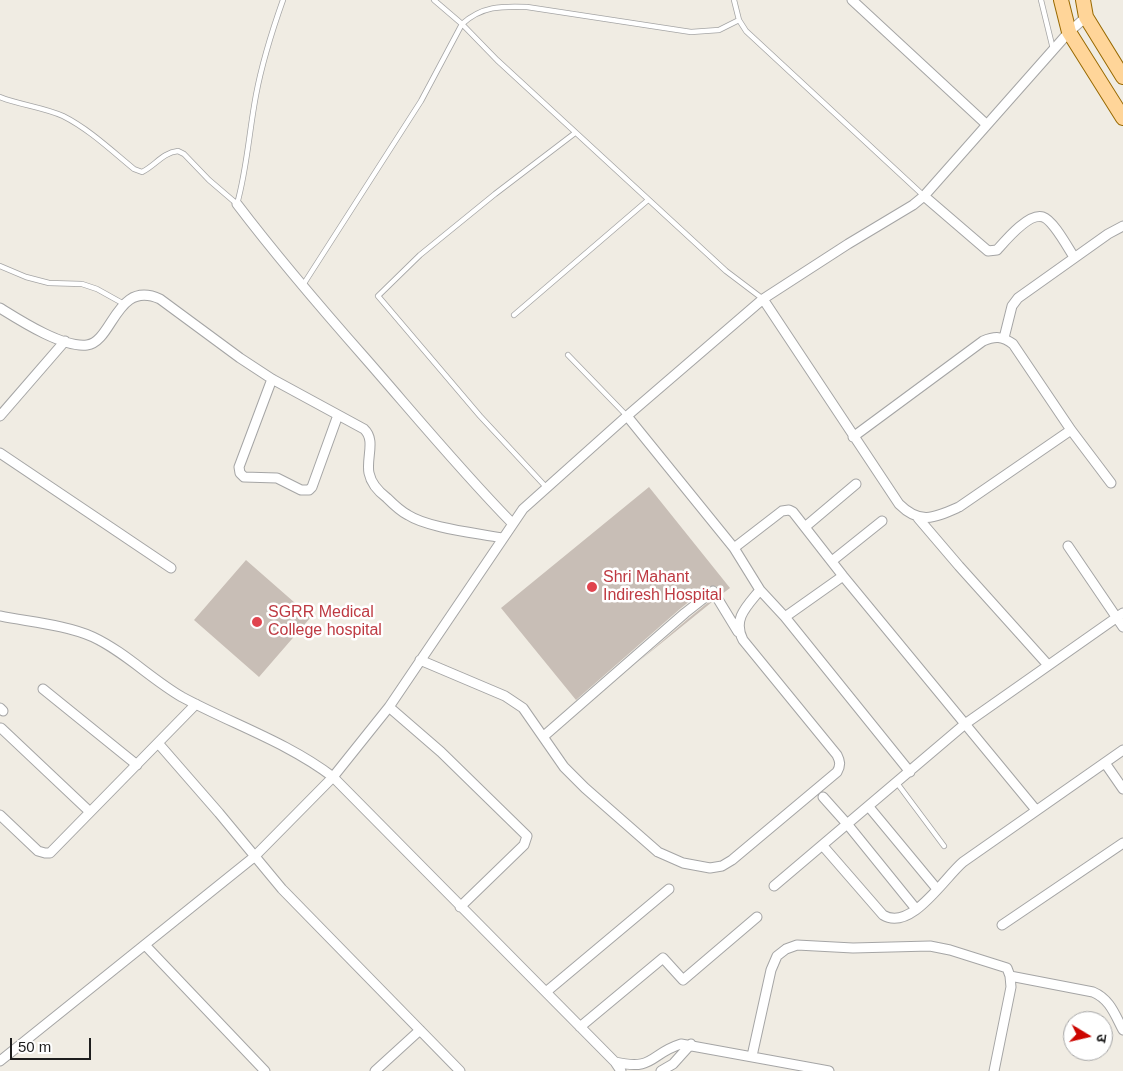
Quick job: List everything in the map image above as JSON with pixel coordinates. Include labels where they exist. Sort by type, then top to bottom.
[{"type":"main road","points":[[1061,0],[1069,32],[1123,118]]},
{"type":"main road","points":[[1083,0],[1086,17],[1123,77]]},
{"type":"street","points":[[852,0],[986,124]]},
{"type":"street","points":[[0,1062],[254,857],[333,777],[390,705],[523,509],[627,416],[763,299],[913,205],[924,196],[1069,32],[1086,17]]},
{"type":"street","points":[[924,196],[988,251],[997,250],[1016,229],[1038,216],[1049,221],[1074,257]]},
{"type":"street","points":[[237,204],[277,257],[422,426],[512,524]]},
{"type":"street","points":[[1004,338],[1008,315],[1018,298],[1074,257],[1123,226]]},
{"type":"street","points":[[0,308],[33,328],[68,342],[85,345],[96,342],[118,310],[132,298],[147,295],[160,299],[272,379],[364,429],[371,439],[368,466],[372,481],[384,495],[406,514],[434,524],[502,538]]},
{"type":"street","points":[[763,299],[899,504],[908,513],[918,518],[1048,665]]},
{"type":"street","points":[[853,437],[983,341],[994,337],[1004,338],[1013,344],[1071,430],[1111,483]]},
{"type":"street","points":[[0,416],[68,342]]},
{"type":"street","points":[[272,379],[239,467],[240,473],[244,477],[277,478],[301,490],[309,490],[312,487],[338,415]]},
{"type":"street","points":[[627,416],[734,548],[760,590],[785,616],[910,772]]},
{"type":"street","points":[[918,518],[940,516],[959,507],[1071,430]]},
{"type":"street","points":[[0,453],[171,568]]},
{"type":"street","points":[[805,527],[856,484]]},
{"type":"street","points":[[734,548],[782,511],[789,510],[793,512],[843,576],[1036,810]]},
{"type":"street","points":[[832,561],[882,521]]},
{"type":"street","points":[[1068,546],[1120,616],[1123,627]]},
{"type":"street","points":[[785,616],[843,576]]},
{"type":"street","points":[[738,632],[741,614],[760,590]]},
{"type":"street","points":[[420,660],[514,701],[523,708],[544,736],[555,756],[573,777],[658,852],[683,863],[710,868],[722,866],[837,772],[840,767],[840,760],[743,640],[713,591],[684,613],[544,736]]},
{"type":"street","points":[[0,616],[76,631],[91,637],[121,655],[165,687],[294,751],[317,765],[333,777],[615,1062],[621,1071]]},
{"type":"street","points":[[774,886],[897,784],[965,724],[1120,616]]},
{"type":"street","points":[[43,689],[137,765]]},
{"type":"street","points":[[0,815],[38,851],[50,853],[196,704]]},
{"type":"street","points":[[390,705],[527,836],[524,845],[460,907]]},
{"type":"street","points":[[0,728],[90,812]]},
{"type":"street","points":[[158,743],[282,889],[460,1071]]},
{"type":"street","points":[[823,846],[883,915],[894,919],[900,918],[929,899],[963,862],[1123,750]]},
{"type":"street","points":[[1106,763],[1123,789]]},
{"type":"street","points":[[823,797],[916,909]]},
{"type":"street","points":[[869,807],[937,889]]},
{"type":"street","points":[[1002,926],[1123,843]]},
{"type":"street","points":[[546,992],[669,889]]},
{"type":"street","points":[[580,1027],[663,958],[684,980],[757,917]]},
{"type":"street","points":[[145,945],[265,1071]]},
{"type":"street","points":[[752,1056],[771,970],[777,956],[786,949],[797,945],[853,948],[930,946],[1007,968],[1010,976],[1010,987],[994,1071]]},
{"type":"street","points":[[1010,976],[1101,995],[1106,999],[1123,1030]]},
{"type":"street","points":[[375,1071],[420,1030]]},
{"type":"street","points":[[615,1062],[630,1066],[645,1065],[671,1047],[691,1044],[829,1071]]},
{"type":"street","points":[[661,1071],[673,1064],[691,1044]]},
{"type":"lane","points":[[0,97],[17,104],[63,116],[134,169],[142,172],[153,167],[163,155],[178,151],[184,154],[209,180],[237,204],[243,185],[260,76],[284,0]]},
{"type":"lane","points":[[434,0],[726,271],[763,299]]},
{"type":"lane","points":[[527,7],[528,0]]},
{"type":"lane","points":[[734,0],[739,20],[746,31],[924,196]]},
{"type":"lane","points":[[1041,0],[1053,50]]},
{"type":"lane","points":[[302,286],[421,101],[462,24],[477,12],[506,7],[527,7],[691,32],[719,30],[739,20]]},
{"type":"lane","points":[[546,488],[480,416],[378,296],[420,255],[495,194],[576,133]]},
{"type":"lane","points":[[514,315],[648,200]]},
{"type":"lane","points":[[0,266],[26,277],[49,283],[82,284],[97,289],[125,304]]},
{"type":"lane","points":[[568,355],[627,416]]},
{"type":"lane","points":[[897,784],[944,846]]},
{"type":"building","points":[[649,487],[730,588],[722,594],[716,586],[709,586],[681,608],[576,700],[501,608]]},
{"type":"building","points":[[246,560],[311,617],[259,677],[194,620]]},
{"type":"building","points":[[711,600],[712,602],[638,662],[689,618]]},
{"type":"place","name":"Shri Mahant Indiresh Hospital","points":[[592,587]]},
{"type":"place","name":"SGRR Medical College hospital","points":[[257,622]]}]
